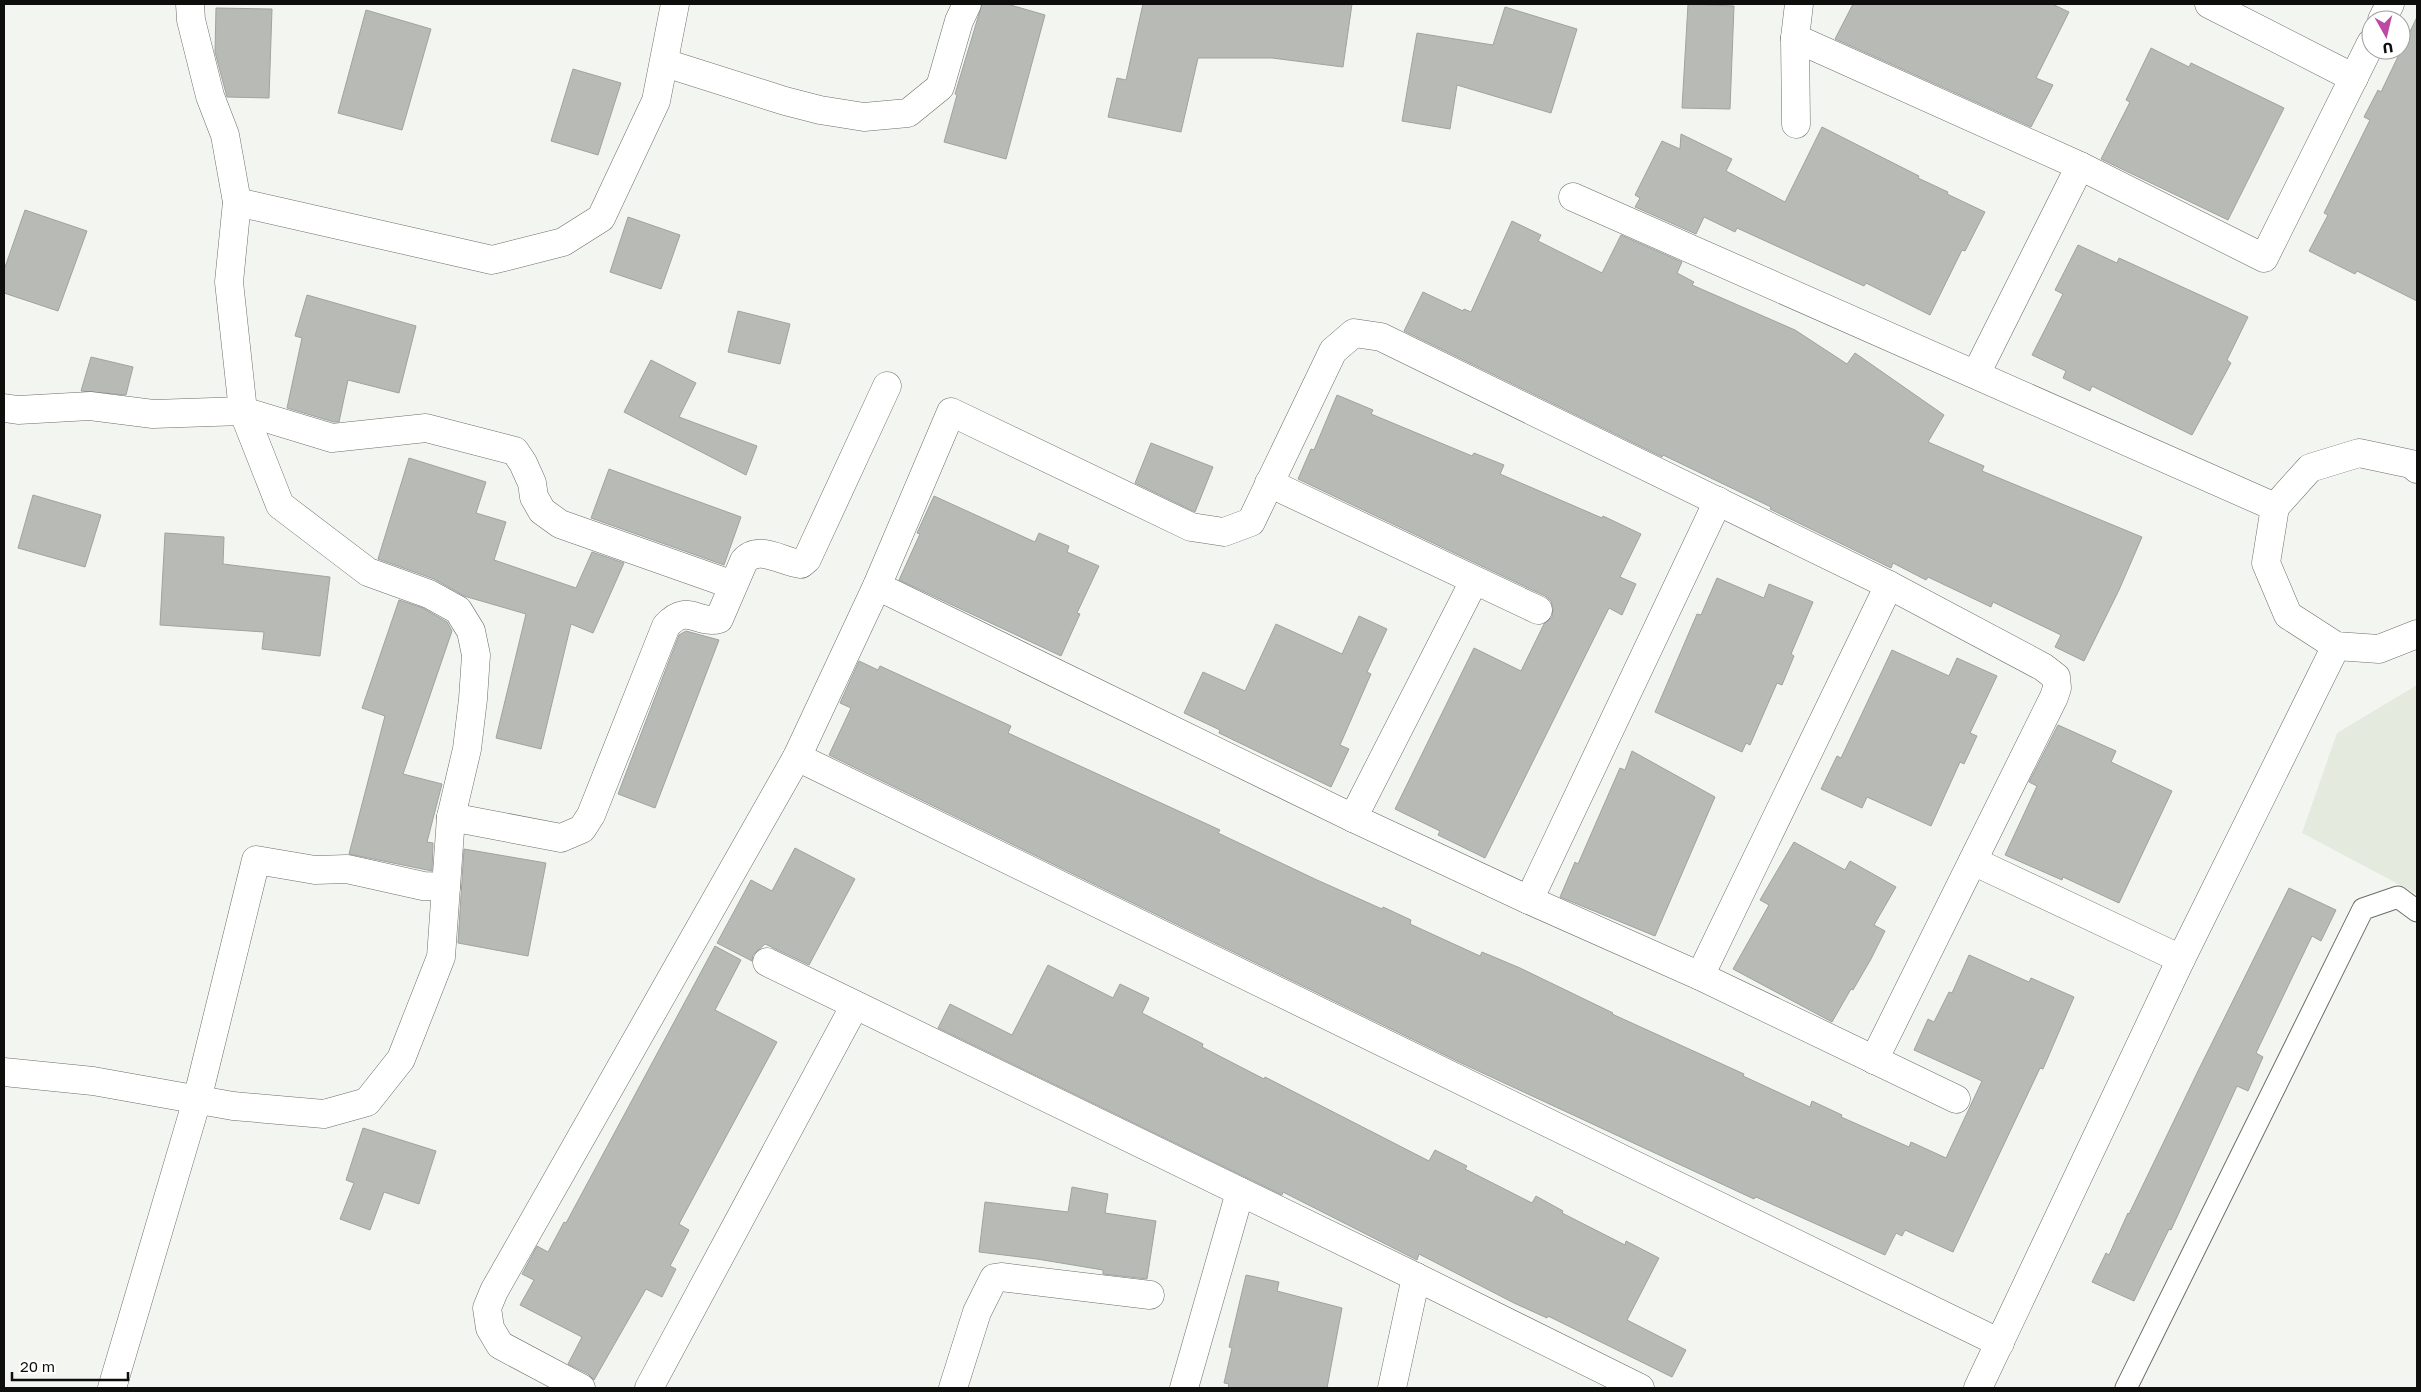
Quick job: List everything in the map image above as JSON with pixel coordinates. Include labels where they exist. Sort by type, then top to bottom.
[{"type":"street","points":[[4,1072],[93,1081],[233,1106],[324,1114],[367,1102],[401,1060],[441,957],[451,817],[468,749],[473,699],[476,655],[472,630],[458,610],[430,594],[368,572],[280,505],[243,411],[229,282],[237,202],[225,135],[210,96],[191,20],[190,4]]},
{"type":"street","points":[[237,202],[492,260],[563,242],[601,218],[656,102],[675,4]]},
{"type":"street","points":[[665,63],[820,110],[864,117],[908,112],[940,88],[959,21],[967,4]]},
{"type":"street","points":[[1796,124],[1795,38],[1799,4]]},
{"type":"street","points":[[2209,4],[2354,78]]},
{"type":"street","points":[[1795,38],[2080,166],[2264,258],[2363,60]]},
{"type":"street","points":[[1976,374],[2080,166]]},
{"type":"street","points":[[1573,197],[2275,508]]},
{"type":"street","points":[[581,1388],[500,1345],[490,1328],[487,1308],[494,1290],[797,757],[877,586],[951,412],[1191,527],[1224,532],[1251,522],[1333,350],[1354,333],[1381,337],[1889,585],[2043,667],[2056,676],[2054,697],[1874,1060]]},
{"type":"street","points":[[451,817],[561,838],[582,829],[591,814],[666,626],[674,618],[685,614],[714,620],[719,619],[748,555],[760,553],[801,564],[807,559],[887,386]]},
{"type":"street","points":[[4,408],[18,410],[90,406],[153,414],[243,411],[332,438],[426,428],[515,451],[524,463],[532,483],[534,497],[542,512],[560,524],[733,585]]},
{"type":"street","points":[[2415,461],[2359,453],[2310,468],[2275,508],[2266,563],[2288,615],[2336,646],[2379,649],[2417,634]]},
{"type":"street","points":[[1269,483],[1538,610]]},
{"type":"street","points":[[1529,900],[1718,500]]},
{"type":"street","points":[[1353,818],[1474,581]]},
{"type":"street","points":[[1700,976],[1889,585]]},
{"type":"street","points":[[877,586],[1353,818],[1529,900],[1700,976],[1956,1099]]},
{"type":"street","points":[[1978,1388],[2181,959],[2336,646]]},
{"type":"street","points":[[797,757],[2000,1343]]},
{"type":"street","points":[[112,1388],[197,1100],[256,860],[314,870],[347,869],[423,886],[446,887]]},
{"type":"street","points":[[1973,861],[2181,959]]},
{"type":"street","points":[[767,962],[1416,1277],[1640,1388]]},
{"type":"street","points":[[649,1388],[856,1005]]},
{"type":"street","points":[[1184,1388],[1240,1192]]},
{"type":"street","points":[[953,1388],[977,1312],[994,1278],[1001,1277],[1150,1295]]},
{"type":"street","points":[[1392,1388],[1416,1277]]},
{"type":"lane","points":[[2126,1388],[2363,909],[2398,897],[2417,911]]},
{"type":"shaded area","points":[[2417,685],[2417,894],[2302,833],[2337,733]]},
{"type":"building","points":[[982,4],[1007,4],[1045,15],[1006,159],[944,142],[957,95],[955,94]]},
{"type":"building","points":[[1143,4],[1352,4],[1343,67],[1272,58],[1198,58],[1181,132],[1108,117],[1117,78],[1126,80]]},
{"type":"building","points":[[1688,4],[1734,6],[1730,109],[1682,108]]},
{"type":"building","points":[[1853,4],[2052,4],[2069,12],[2036,78],[2053,85],[2031,127],[1835,39]]},
{"type":"building","points":[[1505,7],[1577,29],[1551,113],[1457,85],[1450,129],[1402,121],[1417,33],[1493,45]]},
{"type":"building","points":[[216,8],[272,9],[269,98],[227,97],[215,52]]},
{"type":"building","points":[[366,10],[431,29],[402,130],[338,113]]},
{"type":"building","points":[[2417,17],[2417,301],[2357,271],[2355,274],[2309,251],[2328,215],[2324,213],[2370,120],[2364,117],[2378,90],[2381,92],[2396,60],[2411,60],[2411,30]]},
{"type":"building","points":[[2151,48],[2189,67],[2191,63],[2284,108],[2228,220],[2101,159],[2130,102],[2126,100]]},
{"type":"building","points":[[573,69],[621,83],[598,155],[551,141]]},
{"type":"building","points":[[1822,127],[1919,176],[1918,178],[1948,192],[1947,194],[1985,212],[1965,251],[1962,250],[1930,315],[1866,283],[1864,286],[1737,228],[1735,232],[1704,217],[1696,234],[1635,207],[1640,198],[1635,195],[1662,141],[1680,149],[1681,134],[1732,159],[1726,171],[1785,202]]},
{"type":"building","points":[[25,210],[87,231],[58,311],[4,293],[4,270]]},
{"type":"building","points":[[628,217],[680,235],[661,289],[610,272]]},
{"type":"building","points":[[1512,221],[1541,235],[1538,241],[1602,273],[1621,235],[1682,262],[1677,273],[1694,282],[1692,285],[1795,330],[1847,364],[1855,353],[1944,415],[1928,442],[1984,466],[1982,471],[2142,537],[2119,590],[2084,661],[2055,647],[2061,635],[1993,602],[1991,607],[1928,577],[1926,580],[1893,563],[1891,568],[1770,509],[1771,507],[1663,455],[1662,457],[1404,331],[1423,292],[1463,311],[1464,309],[1471,312]]},
{"type":"building","points":[[2078,245],[2117,263],[2119,258],[2248,317],[2227,360],[2231,363],[2192,435],[2092,386],[2090,391],[2063,378],[2066,371],[2032,355],[2063,294],[2055,290]]},
{"type":"building","points":[[307,295],[416,326],[399,393],[348,380],[339,422],[287,408],[302,338],[295,336]]},
{"type":"building","points":[[738,311],[790,324],[780,364],[728,352]]},
{"type":"building","points":[[91,357],[133,367],[126,395],[81,391]]},
{"type":"building","points":[[651,360],[696,383],[679,417],[757,446],[746,475],[624,412]]},
{"type":"building","points":[[1337,395],[1373,410],[1371,414],[1472,456],[1474,453],[1504,465],[1500,474],[1602,518],[1603,516],[1641,534],[1620,577],[1636,584],[1622,615],[1609,608],[1485,858],[1438,835],[1440,831],[1395,809],[1474,648],[1521,671],[1544,624],[1552,617],[1553,608],[1551,601],[1545,596],[1298,479],[1311,449],[1314,450]]},
{"type":"building","points":[[1151,443],[1213,467],[1195,512],[1135,483]]},
{"type":"building","points":[[409,458],[486,482],[476,513],[506,522],[494,560],[576,588],[592,552],[624,563],[593,633],[571,624],[541,749],[496,738],[526,614],[464,596],[434,579],[378,559]]},
{"type":"building","points":[[609,469],[741,517],[724,565],[591,518]]},
{"type":"building","points":[[33,495],[101,515],[85,567],[18,548]]},
{"type":"building","points":[[934,496],[1035,542],[1039,533],[1069,546],[1067,552],[1099,566],[1077,613],[1080,614],[1061,656],[899,580],[920,534],[917,533]]},
{"type":"building","points":[[165,533],[224,537],[223,564],[330,577],[320,656],[262,649],[264,632],[160,625]]},
{"type":"building","points":[[1717,578],[1764,598],[1769,584],[1813,602],[1791,654],[1794,656],[1782,685],[1777,683],[1750,745],[1746,743],[1742,752],[1655,712],[1697,614],[1701,615]]},
{"type":"building","points":[[399,600],[423,608],[447,622],[452,631],[403,774],[442,784],[427,842],[433,843],[432,871],[349,854],[385,716],[362,708]]},
{"type":"building","points":[[1359,616],[1387,629],[1367,672],[1371,674],[1340,745],[1349,749],[1331,787],[1219,733],[1220,730],[1184,713],[1203,672],[1245,691],[1276,624],[1342,654]]},
{"type":"building","points":[[686,631],[719,640],[655,808],[618,794],[679,635]]},
{"type":"building","points":[[1892,650],[1949,676],[1957,658],[1997,676],[1970,733],[1977,736],[1964,764],[1960,762],[1931,826],[1867,797],[1862,808],[1821,789],[1837,756],[1841,758]]},
{"type":"building","points":[[859,661],[878,670],[880,666],[1011,726],[1008,733],[1220,830],[1218,833],[1317,880],[1411,920],[1410,924],[1480,956],[1482,952],[1520,968],[1612,1014],[1744,1074],[1743,1076],[1810,1107],[1812,1101],[1842,1115],[1841,1117],[1909,1147],[1911,1142],[1946,1158],[1982,1081],[1914,1050],[1928,1019],[1934,1022],[1949,992],[1952,993],[1969,955],[2029,982],[2031,978],[2074,997],[2043,1069],[2040,1068],[1953,1252],[1905,1230],[1902,1236],[1896,1233],[1885,1255],[1756,1197],[1754,1199],[1459,1062],[829,755],[851,708],[840,703]]},
{"type":"building","points":[[2058,725],[2116,751],[2111,762],[2172,791],[2119,903],[2063,877],[2062,880],[2005,855],[2037,786],[2029,782]]},
{"type":"building","points":[[1632,751],[1715,797],[1655,936],[1560,897],[1575,862],[1578,864],[1620,768],[1625,770]]},
{"type":"building","points":[[1794,842],[1845,870],[1850,861],[1896,887],[1874,925],[1885,931],[1853,990],[1851,989],[1832,1022],[1733,969],[1769,905],[1760,900]]},
{"type":"building","points":[[795,848],[855,879],[809,965],[765,944],[753,955],[752,961],[717,943],[751,880],[772,891]]},
{"type":"building","points":[[464,849],[546,863],[528,956],[458,943]]},
{"type":"building","points":[[2289,888],[2336,910],[2321,941],[2312,936],[2256,1053],[2263,1057],[2248,1091],[2237,1086],[2171,1230],[2169,1229],[2134,1301],[2092,1282],[2106,1253],[2109,1255]]},
{"type":"building","points":[[715,946],[741,960],[715,1010],[777,1042],[679,1224],[689,1230],[670,1266],[676,1269],[662,1297],[646,1289],[594,1380],[588,1374],[568,1364],[582,1337],[520,1305],[534,1280],[522,1274],[537,1246],[548,1252],[564,1222],[566,1223]]},
{"type":"building","points":[[1048,965],[1113,998],[1120,984],[1149,998],[1142,1013],[1203,1044],[1202,1047],[1264,1079],[1265,1077],[1429,1161],[1435,1150],[1467,1166],[1465,1169],[1532,1203],[1536,1196],[1563,1211],[1562,1213],[1625,1245],[1626,1241],[1659,1258],[1627,1320],[1686,1350],[1672,1377],[1548,1316],[1547,1318],[1514,1303],[1419,1254],[1417,1260],[1283,1192],[1282,1195],[938,1028],[950,1004],[1012,1035]]},
{"type":"building","points":[[363,1128],[436,1151],[419,1204],[384,1192],[370,1230],[340,1219],[354,1183],[346,1180]]},
{"type":"building","points":[[1072,1187],[1108,1194],[1105,1213],[1156,1221],[1147,1279],[1103,1274],[1103,1270],[1037,1259],[979,1252],[985,1202],[1068,1212]]},
{"type":"building","points":[[1246,1275],[1279,1282],[1277,1291],[1342,1308],[1327,1388],[1228,1388],[1229,1384],[1224,1383],[1232,1348],[1229,1347]]}]
